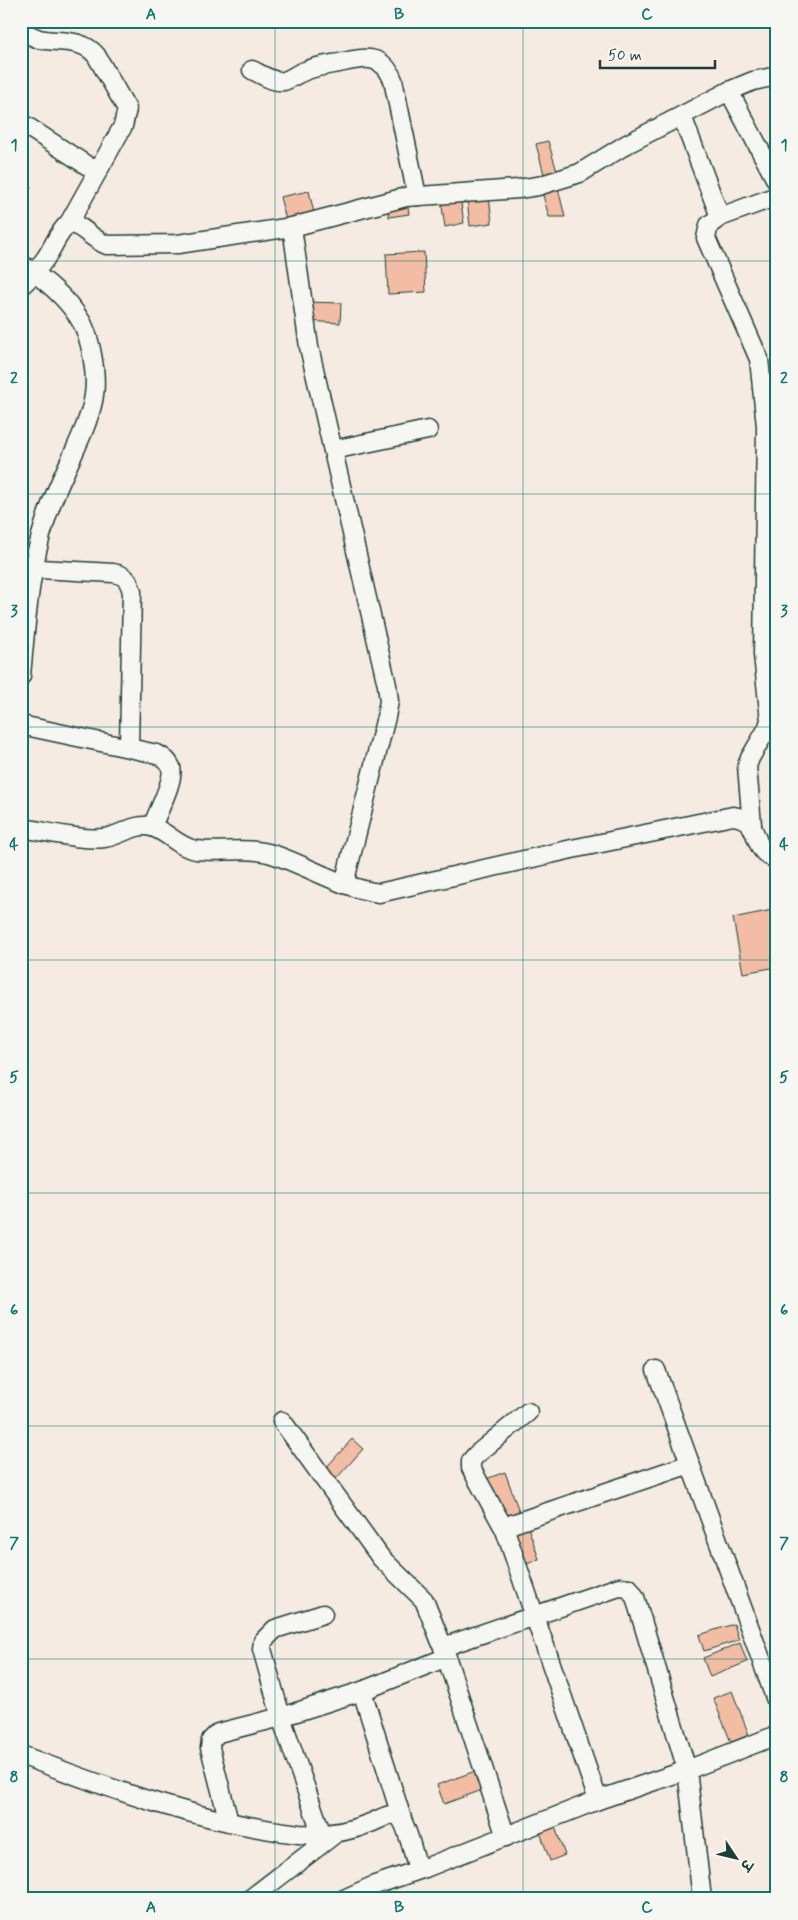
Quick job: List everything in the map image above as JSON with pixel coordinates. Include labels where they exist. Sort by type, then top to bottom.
[{"type":"street","points":[[21,30],[37,38],[81,44],[89,47],[96,55],[127,109],[126,118],[69,223],[64,227],[45,260],[28,269],[21,286]]},
{"type":"street","points":[[252,70],[275,80],[284,81],[312,68],[364,57],[383,64],[393,80],[417,196]]},
{"type":"street","points":[[69,223],[74,223],[98,242],[107,245],[178,244],[292,227],[417,196],[518,189],[561,180],[580,173],[627,144],[729,92],[753,81],[777,76]]},
{"type":"street","points":[[729,92],[777,182]]},
{"type":"street","points":[[682,116],[720,217]]},
{"type":"street","points":[[21,124],[97,172]]},
{"type":"street","points":[[777,196],[720,217],[710,225],[706,238],[759,359],[766,426],[764,655],[770,713],[767,729],[747,766],[752,825],[760,848],[769,857],[777,859]]},
{"type":"street","points":[[292,227],[309,347],[387,685],[389,701],[344,884]]},
{"type":"street","points":[[22,666],[27,568],[46,517],[86,424],[94,395],[90,344],[80,319],[63,298],[28,269]]},
{"type":"street","points":[[333,450],[428,430]]},
{"type":"street","points":[[27,568],[113,573],[123,575],[129,582],[132,592],[129,747]]},
{"type":"street","points":[[21,725],[129,747],[157,754],[166,759],[171,768],[168,786],[155,829]]},
{"type":"street","points":[[21,828],[88,838],[119,835],[131,829],[155,829],[184,846],[195,850],[256,851],[274,854],[361,891],[379,893],[572,849],[733,816],[743,817],[752,825]]},
{"type":"street","points":[[656,1370],[777,1702]]},
{"type":"street","points":[[528,1412],[476,1454],[471,1461],[471,1468],[505,1530],[598,1800]]},
{"type":"street","points":[[282,1421],[381,1558],[424,1600],[445,1652],[506,1837]]},
{"type":"street","points":[[505,1530],[512,1524],[690,1464]]},
{"type":"street","points":[[229,1822],[210,1748],[210,1740],[225,1731],[281,1717],[362,1691],[445,1652],[534,1616],[619,1587],[629,1588],[635,1597],[687,1770],[702,1899]]},
{"type":"street","points":[[322,1614],[275,1628],[263,1641],[262,1649],[281,1717],[329,1834]]},
{"type":"street","points":[[362,1691],[416,1862],[425,1868]]},
{"type":"street","points":[[344,1899],[375,1885],[425,1868],[598,1800],[687,1770],[777,1735]]},
{"type":"street","points":[[21,1755],[120,1790],[205,1817],[229,1822],[299,1834],[329,1834],[361,1827],[390,1815],[398,1816],[403,1822]]},
{"type":"street","points":[[250,1899],[329,1834]]},
{"type":"building","points":[[548,141],[558,175],[545,178],[536,144]]},
{"type":"building","points":[[21,182],[31,187],[21,203]]},
{"type":"building","points":[[557,184],[565,217],[549,217],[541,188]]},
{"type":"building","points":[[309,191],[314,213],[286,220],[280,197]]},
{"type":"building","points":[[489,196],[492,223],[470,226],[467,199]]},
{"type":"building","points":[[460,197],[464,223],[445,227],[441,200]]},
{"type":"building","points":[[407,200],[409,214],[389,217],[387,203]]},
{"type":"building","points":[[424,252],[426,292],[388,294],[386,254]]},
{"type":"building","points":[[307,302],[341,303],[340,323],[306,321]]},
{"type":"building","points":[[772,910],[777,934],[777,967],[743,973],[733,918]]},
{"type":"building","points":[[352,1439],[363,1449],[334,1481],[323,1471]]},
{"type":"building","points":[[505,1472],[520,1514],[501,1521],[486,1479]]},
{"type":"building","points":[[528,1527],[539,1559],[522,1566],[510,1534]]},
{"type":"building","points":[[734,1624],[739,1640],[704,1651],[699,1635]]},
{"type":"building","points":[[740,1643],[747,1662],[710,1677],[703,1658]]},
{"type":"building","points":[[732,1691],[749,1735],[731,1742],[713,1698]]},
{"type":"building","points":[[478,1770],[485,1789],[444,1804],[437,1785]]},
{"type":"building","points":[[555,1827],[565,1855],[550,1861],[540,1832]]}]
